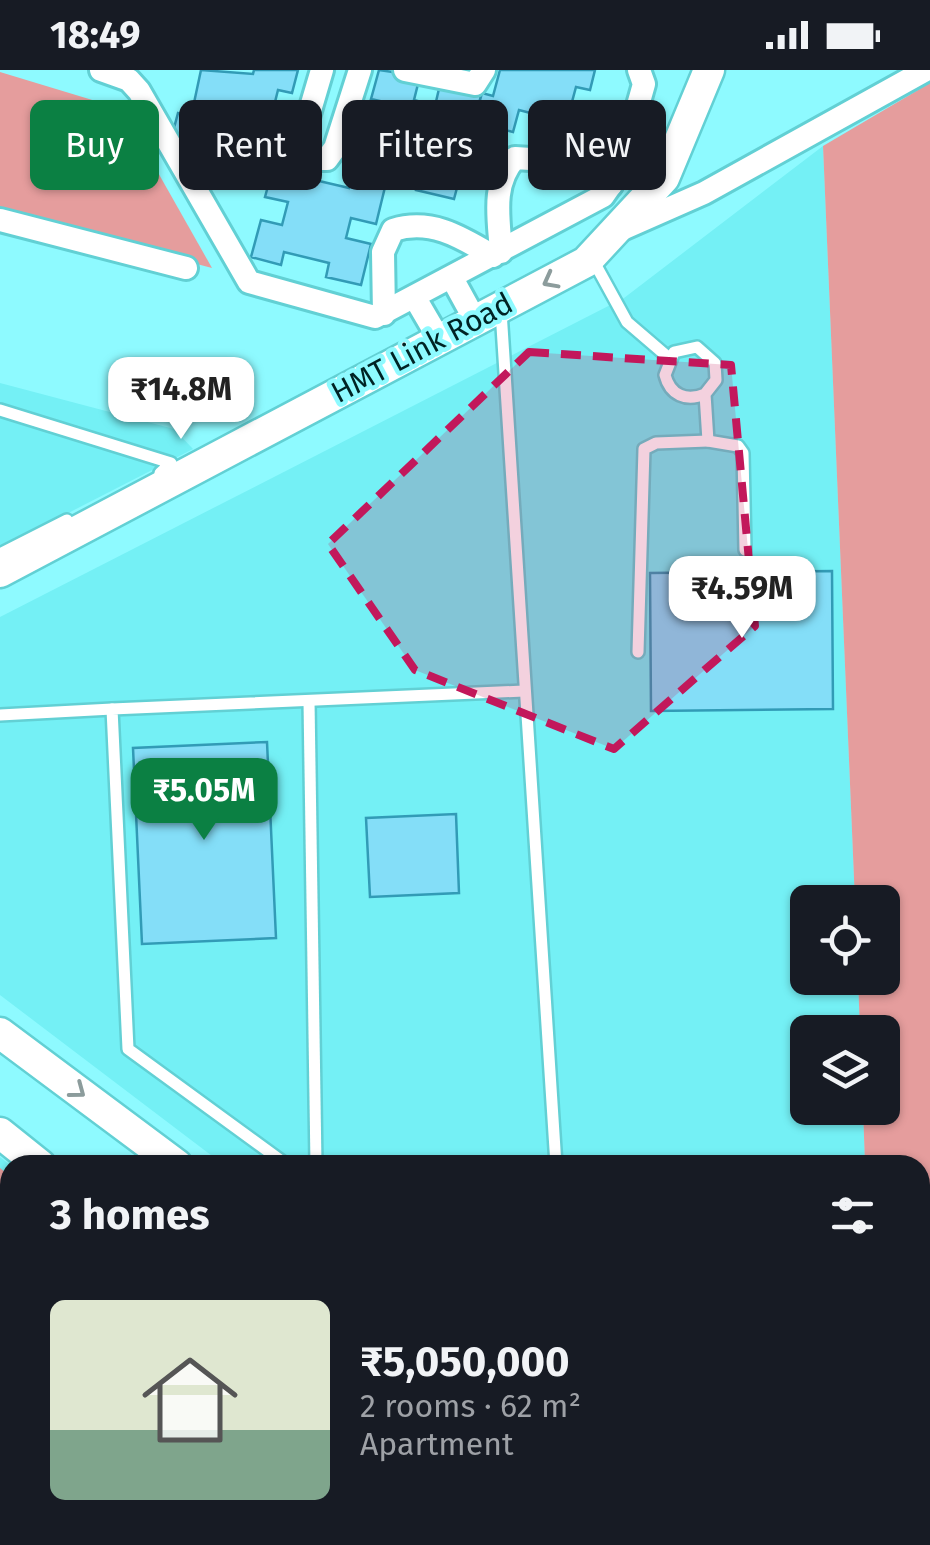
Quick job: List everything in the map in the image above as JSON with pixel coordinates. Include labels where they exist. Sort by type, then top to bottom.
[{"type":"street","points":[[101,70],[129,80],[139,91],[249,282],[362,316],[384,314],[593,203],[607,190]]},
{"type":"street","points":[[322,70],[301,140],[310,159],[327,159],[336,148],[360,70]]},
{"type":"street","points":[[405,70],[475,84],[484,70]]},
{"type":"street","points":[[639,100],[644,84],[640,70]]},
{"type":"street","name":"HMT Link Road","points":[[2,561],[488,314],[601,245],[664,178],[709,70]]},
{"type":"street","points":[[601,245],[704,193],[926,70]]},
{"type":"street","points":[[497,254],[497,196],[505,169],[515,158],[528,159]]},
{"type":"street","points":[[0,220],[186,268]]},
{"type":"street","points":[[384,314],[382,252],[393,230],[412,224],[452,232],[497,254]]},
{"type":"street","points":[[452,278],[488,314]]},
{"type":"street","points":[[415,298],[439,339]]},
{"type":"street","points":[[0,1033],[165,1155]]},
{"type":"street","points":[[0,1133],[28,1155]]},
{"type":"lane","points":[[601,245],[627,322],[669,358]]},
{"type":"lane","points":[[488,314],[524,691],[555,1155]]},
{"type":"lane","points":[[705,394],[688,398],[672,390],[665,375],[669,358],[689,346],[710,356],[717,371],[705,394],[708,441]]},
{"type":"lane","points":[[0,410],[103,439],[172,465],[2,561]]},
{"type":"lane","points":[[638,652],[644,449],[650,444],[708,441],[738,446],[743,453],[744,550]]},
{"type":"lane","points":[[0,715],[524,691]]},
{"type":"lane","points":[[309,701],[316,1155]]},
{"type":"lane","points":[[112,709],[128,1049],[273,1155]]},
{"type":"highlighted area","points":[[529,352],[731,365],[755,626],[614,749],[415,670],[328,544]]},
{"type":"shaded area","points":[[0,72],[92,100],[30,100],[30,190],[159,190],[159,174],[212,268],[0,212]]},
{"type":"shaded area","points":[[930,83],[930,1155],[865,1155],[864,1125],[900,1125],[900,1015],[859,1015],[859,995],[900,995],[900,885],[854,885],[823,146]]},
{"type":"shaded area","points":[[823,146],[854,885],[790,885],[790,995],[859,995],[859,1015],[790,1015],[790,1125],[864,1125],[865,1155],[211,1155],[0,995],[0,617],[624,298]]},
{"type":"shaded area","points":[[0,383],[174,429],[193,449],[0,548]]},
{"type":"building","points":[[201,70],[253,74],[254,70],[298,70],[292,93],[278,90],[276,100],[195,100]]},
{"type":"building","points":[[379,70],[420,76],[414,100],[371,99]]},
{"type":"building","points":[[500,70],[595,70],[590,90],[576,87],[572,100],[528,100],[528,112],[519,110],[513,132],[508,131],[508,100],[480,100],[482,93],[493,96]]},
{"type":"building","points":[[441,80],[482,91],[480,100],[436,100]]},
{"type":"building","points":[[179,113],[179,145],[170,143]]},
{"type":"building","points":[[322,182],[342,186],[342,190],[384,190],[376,224],[351,218],[346,238],[371,244],[361,285],[326,277],[329,263],[284,252],[281,265],[251,257],[261,220],[282,225],[288,202],[265,197],[267,190],[322,190]]},
{"type":"building","points":[[416,190],[456,190],[454,199]]},
{"type":"building","points":[[832,571],[833,709],[651,711],[650,573]]},
{"type":"building","points":[[267,742],[276,938],[142,944],[133,748]]},
{"type":"building","points":[[456,814],[459,893],[370,897],[366,818]]}]
